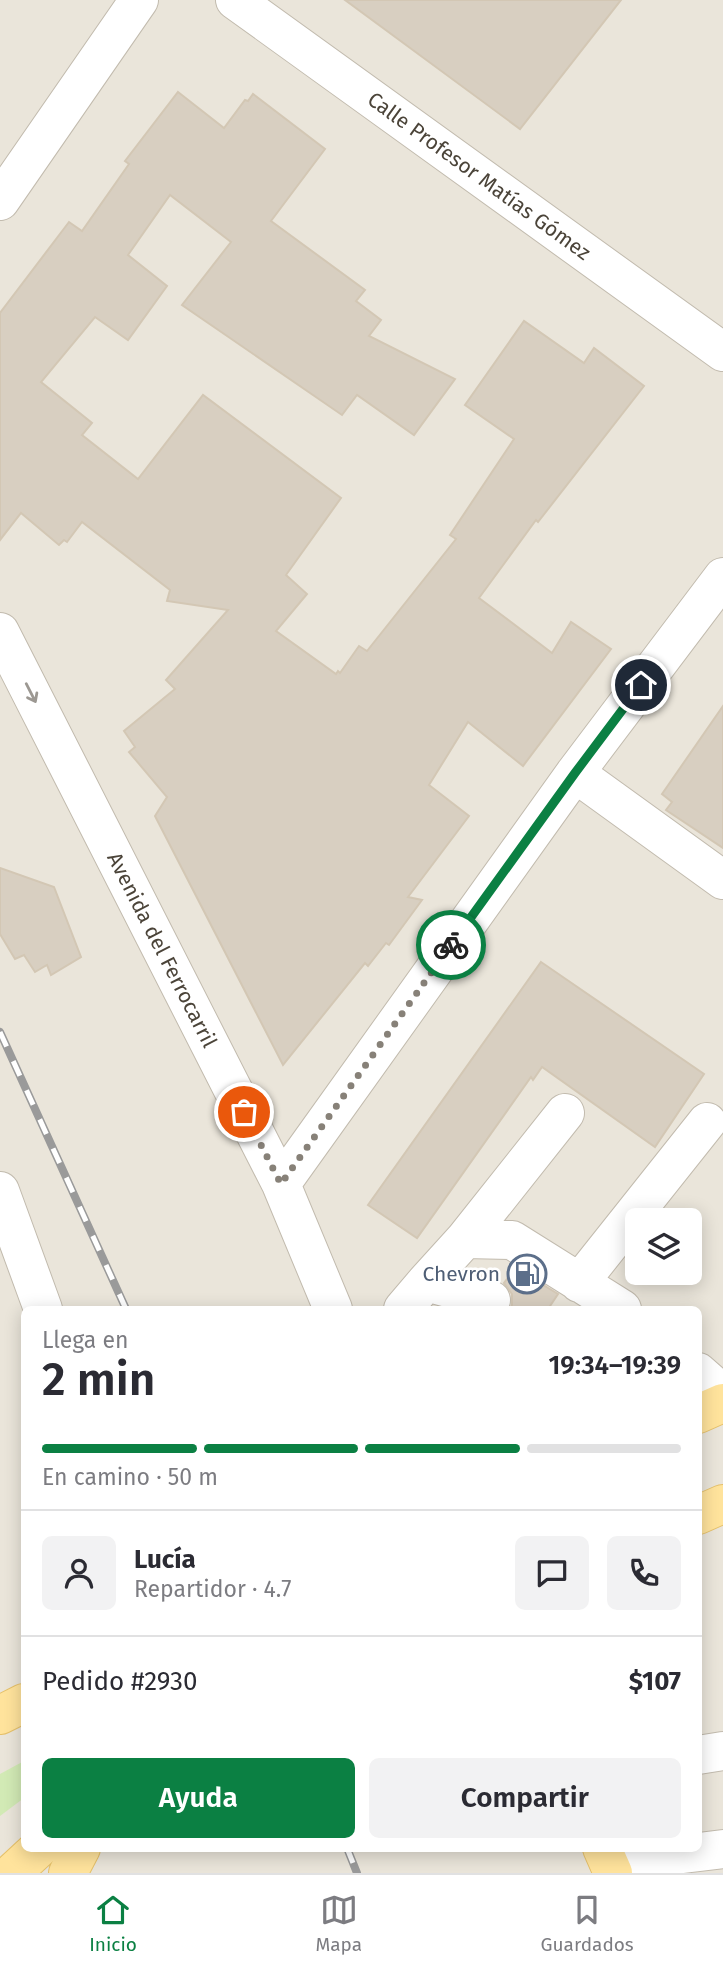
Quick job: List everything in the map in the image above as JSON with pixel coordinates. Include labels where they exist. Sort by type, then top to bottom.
[{"type":"main road","points":[[702,1412],[723,1403]]},
{"type":"main road","points":[[702,1514],[723,1504]]},
{"type":"main road","points":[[12,1873],[35,1852]]},
{"type":"main road","points":[[68,1873],[79,1852]]},
{"type":"street","points":[[0,201],[139,0]]},
{"type":"street","name":"Calle Profesor Matías Gómez","points":[[235,0],[723,352]]},
{"type":"street","points":[[281,1184],[575,773],[723,576]]},
{"type":"street","name":"Avenida del Ferrocarril","points":[[0,632],[281,1184],[332,1306]]},
{"type":"street","points":[[575,773],[723,880]]},
{"type":"street","points":[[415,1296],[465,1239],[565,1113]]},
{"type":"street","points":[[579,1283],[708,1122]]},
{"type":"street","points":[[0,1191],[42,1306]]},
{"type":"street","points":[[465,1239],[512,1240],[617,1306]]},
{"type":"street","points":[[415,1296],[491,1300]]},
{"type":"street","points":[[702,1375],[723,1394]]},
{"type":"street","points":[[702,1517],[723,1528]]},
{"type":"street","points":[[702,1754],[723,1751]]},
{"type":"street","points":[[608,1861],[709,1853]]},
{"type":"shaded area","points":[[0,0],[723,0],[723,1873],[0,1873]]},
{"type":"green space","points":[[21,1763],[21,1800],[0,1816],[0,1774]]},
{"type":"building","points":[[345,0],[621,0],[520,129]]},
{"type":"building","points":[[178,92],[224,128],[245,100],[248,101],[253,94],[325,149],[271,221],[365,290],[356,301],[381,320],[369,336],[455,379],[414,435],[357,395],[342,415],[182,305],[231,242],[170,195],[128,255],[167,286],[128,340],[95,317],[41,382],[92,423],[82,435],[138,479],[203,395],[341,498],[286,575],[307,594],[276,631],[336,674],[338,671],[340,673],[359,646],[367,651],[456,539],[450,535],[514,439],[465,405],[524,321],[584,363],[594,348],[644,386],[538,522],[536,520],[479,598],[552,653],[571,622],[611,649],[523,766],[468,722],[429,785],[469,816],[408,897],[422,900],[389,945],[386,943],[368,966],[365,963],[283,1065],[155,816],[167,797],[129,752],[135,747],[124,731],[175,689],[166,680],[228,610],[167,601],[170,590],[82,522],[67,542],[64,540],[59,545],[21,513],[0,540],[0,313],[69,222],[82,231],[129,164],[125,161]]},
{"type":"building","points":[[723,706],[723,848],[666,810],[672,802],[662,794]]},
{"type":"building","points":[[0,868],[54,887],[81,957],[51,975],[47,965],[35,972],[24,955],[15,959],[0,934]]},
{"type":"building","points":[[541,962],[704,1074],[655,1147],[542,1067],[533,1080],[531,1077],[417,1238],[368,1205]]},
{"type":"building","points":[[515,1268],[558,1294],[550,1306],[512,1306],[512,1294],[504,1283]]},
{"type":"railway","points":[[0,1032],[125,1306]]},
{"type":"railway","points":[[349,1852],[357,1873]]},
{"type":"way so far","points":[[244,1112],[281,1184],[451,945]]},
{"type":"place","name":"Chevron","points":[[527,1274]]},
{"type":"route","points":[[451,945],[641,685]]}]
